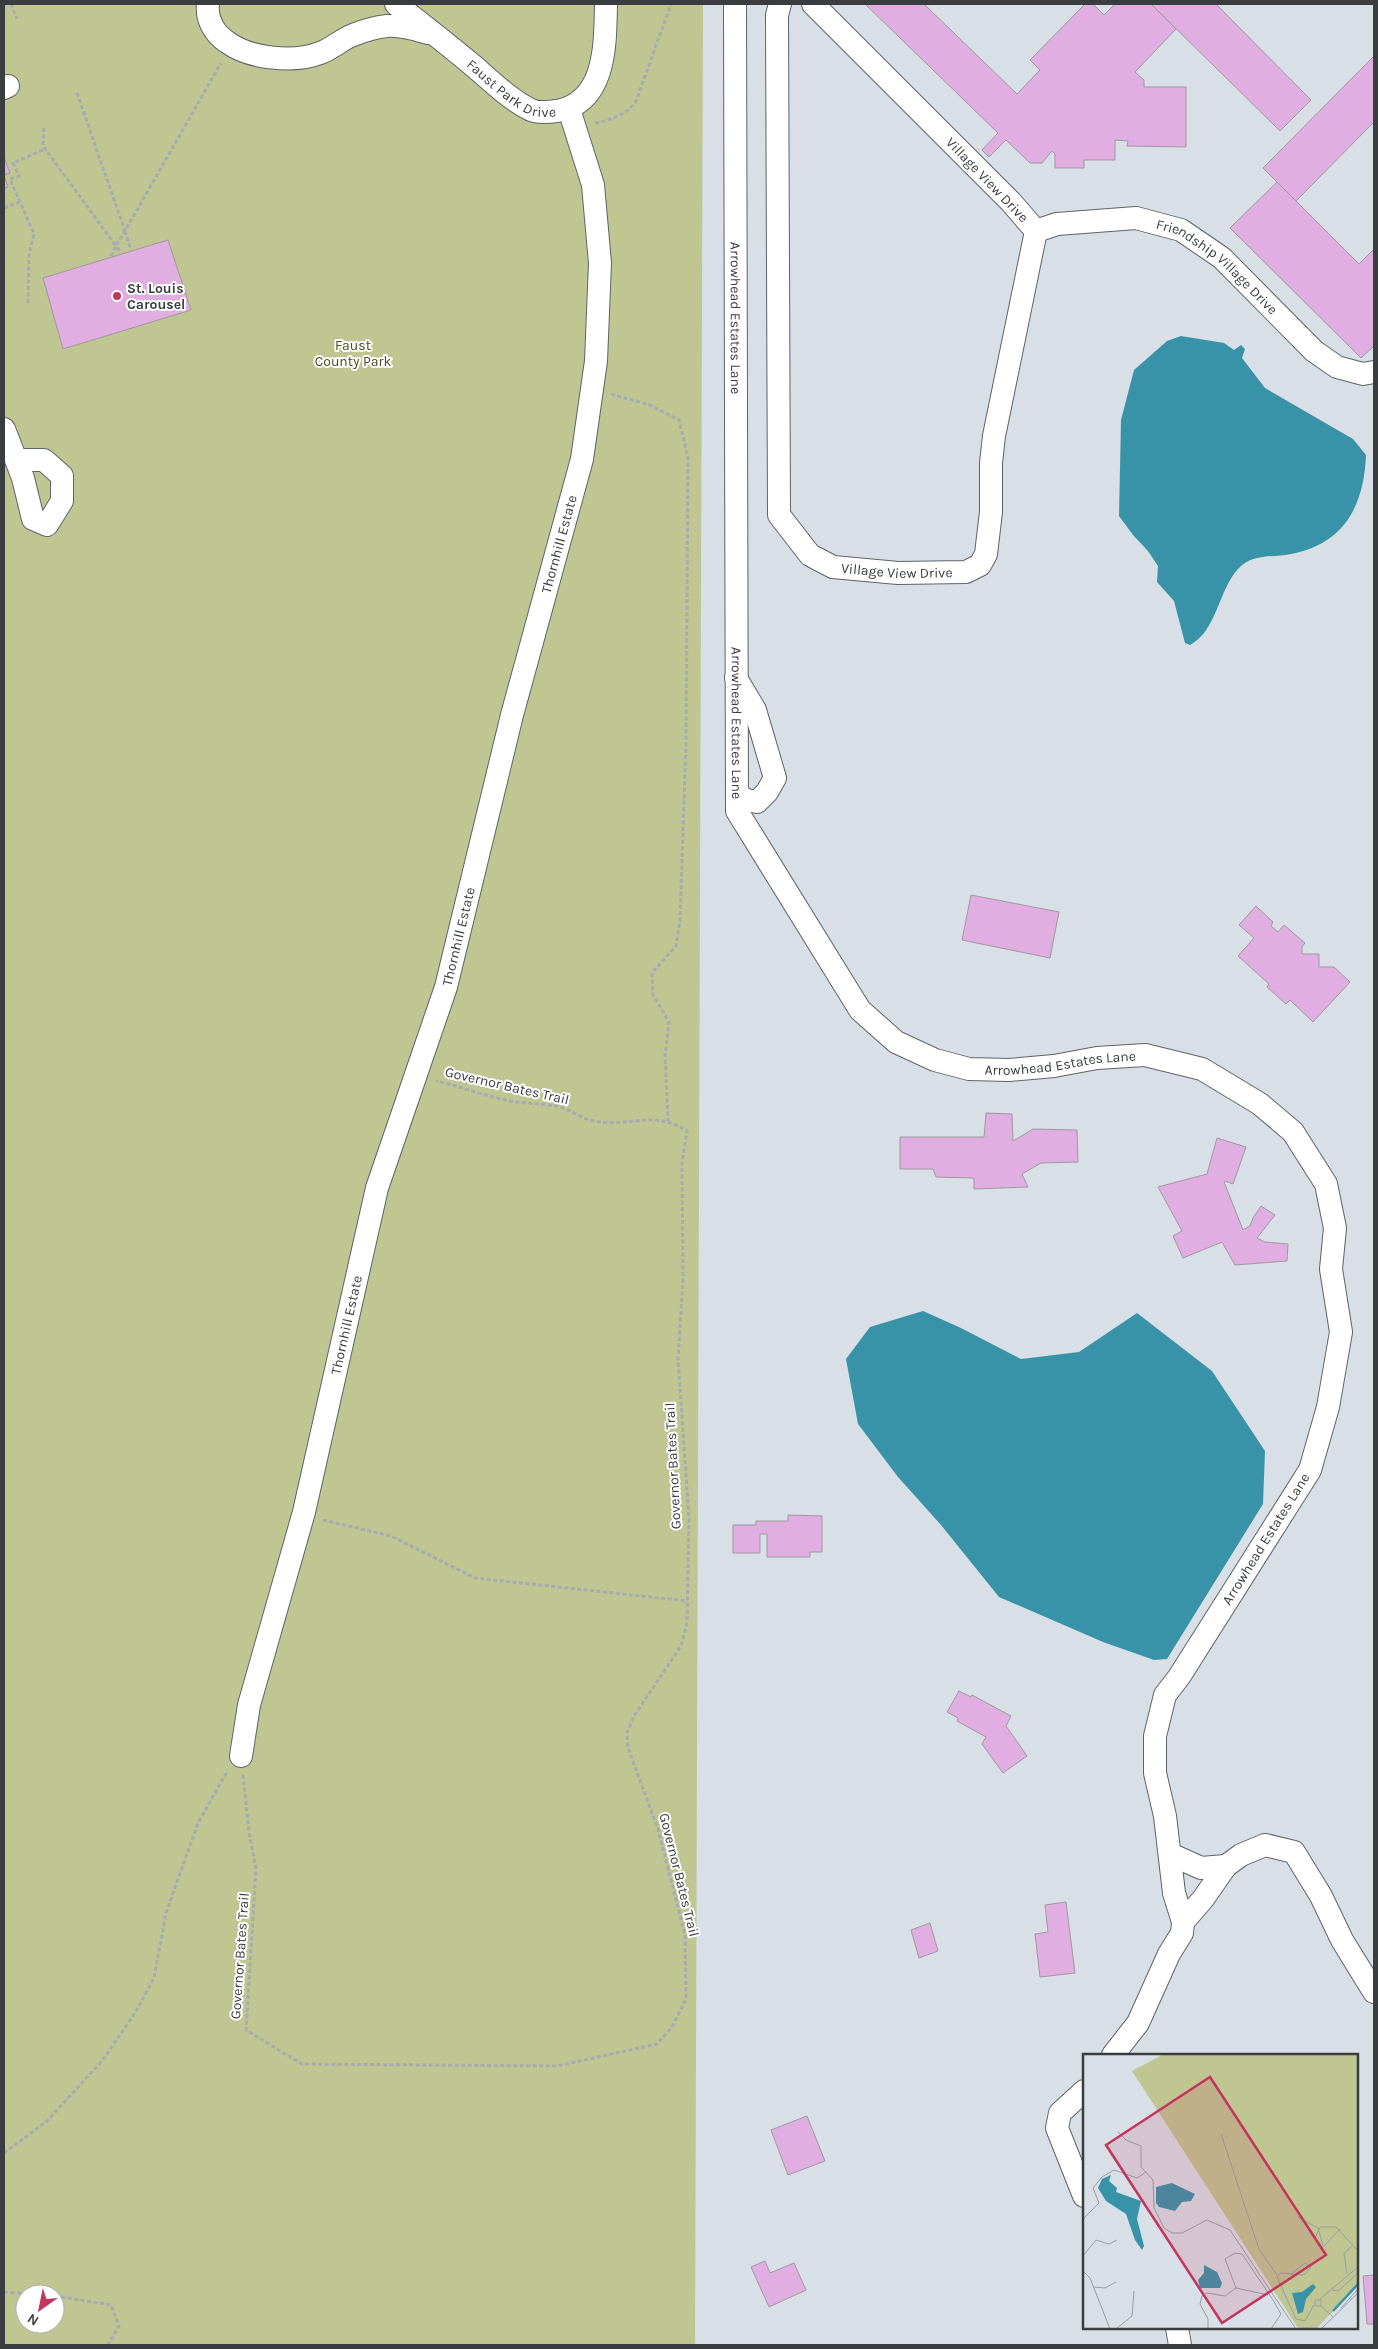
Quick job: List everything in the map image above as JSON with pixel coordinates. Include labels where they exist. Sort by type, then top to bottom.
[{"type":"street","name":"Faust Park Drive","points":[[208,4],[207,10],[215,34],[244,51],[280,59],[320,54],[354,34],[387,26],[412,28],[437,36]]},
{"type":"street","name":"Faust Park Drive","points":[[396,4],[507,94],[533,111],[552,112],[569,109],[589,94],[598,75],[604,55],[606,4]]},
{"type":"street","name":"Arrowhead Estates Lane","points":[[735,4],[737,811],[860,1010],[896,1042],[935,1060],[969,1070],[1008,1070],[1054,1066],[1097,1058],[1145,1055],[1202,1069],[1260,1104],[1293,1132],[1326,1184],[1335,1228],[1331,1269],[1341,1332],[1328,1407],[1310,1470],[1166,1695],[1155,1736],[1155,1773],[1165,1816],[1174,1893],[1183,1922]]},
{"type":"street","name":"Village View Drive","points":[[780,4],[778,15],[779,515],[810,555],[833,567],[898,573],[966,572],[980,565],[986,554],[989,540],[994,436],[1036,231],[1011,202],[813,4]]},
{"type":"street","name":"Thornhill Estate","points":[[241,1756],[249,1705],[303,1515],[377,1188],[446,987],[512,715],[582,459],[596,361],[600,263],[593,185],[569,109]]},
{"type":"street","name":"Friendship Village Drive","points":[[1036,231],[1057,224],[1136,218],[1181,230],[1222,258],[1314,351],[1337,367],[1363,374],[1374,372]]},
{"type":"street","points":[[4,428],[16,460]]},
{"type":"street","points":[[736,677],[755,710],[775,778],[767,792],[757,802],[746,800],[737,794]]},
{"type":"street","points":[[1114,2054],[1138,2023],[1169,1954],[1182,1934],[1183,1922],[1203,1899],[1226,1866],[1240,1854],[1265,1845],[1294,1852],[1321,1896],[1342,1940],[1374,1992]]},
{"type":"street","points":[[1170,1854],[1201,1868],[1226,1866]]},
{"type":"street","points":[[1083,2092],[1060,2112],[1057,2128],[1083,2193]]},
{"type":"street","points":[[1177,2329],[1180,2345]]},
{"type":"path","points":[[11,4],[17,18]]},
{"type":"path","points":[[590,123],[610,120],[631,108],[636,101],[663,31],[670,4]]},
{"type":"path","points":[[111,256],[231,45]]},
{"type":"path","points":[[77,93],[131,250]]},
{"type":"path","points":[[44,128],[43,146],[121,253]]},
{"type":"path","points":[[28,303],[29,255],[34,234],[10,179],[19,176],[13,163],[45,149]]},
{"type":"path","points":[[4,208],[20,202]]},
{"type":"path","points":[[592,388],[650,405],[679,420],[688,458],[686,744],[680,920],[676,946],[652,973],[653,995],[669,1022],[665,1056],[668,1121]]},
{"type":"path","name":"Governor Bates Trail","points":[[241,1756],[249,1832],[256,1869],[246,2030],[302,2064],[558,2066],[657,2044],[672,2027],[686,1999],[686,1935],[658,1828],[628,1748],[627,1733],[634,1716],[681,1646],[687,1623],[689,1518],[678,1359],[683,1280],[682,1163],[687,1131],[668,1121],[649,1120],[621,1123],[594,1121],[557,1106],[505,1100],[416,1076]]},
{"type":"path","points":[[303,1515],[392,1536],[475,1578],[687,1601]]},
{"type":"path","points":[[4,2153],[46,2121],[102,2061],[135,2013],[154,1978],[166,1913],[198,1823],[224,1775],[241,1756]]},
{"type":"path","points":[[65,2298],[111,2305],[119,2326],[108,2345]]},
{"type":"green space","name":"Faust County Park","points":[[4,4],[703,4],[695,2345],[4,2345]]},
{"type":"water","points":[[1181,336],[1224,343],[1234,350],[1241,345],[1245,349],[1242,358],[1265,388],[1353,439],[1366,455],[1361,491],[1348,520],[1337,532],[1309,549],[1291,554],[1256,558],[1244,564],[1231,578],[1212,621],[1206,630],[1199,639],[1190,645],[1185,643],[1174,601],[1157,582],[1158,566],[1119,516],[1121,420],[1134,370],[1167,341]]},
{"type":"water","points":[[923,1311],[1021,1359],[1079,1352],[1137,1313],[1212,1371],[1265,1451],[1263,1504],[1167,1659],[1154,1660],[1103,1642],[999,1597],[941,1525],[898,1477],[858,1424],[846,1359],[870,1327]]},
{"type":"building","points":[[865,4],[924,4],[1017,94],[1040,70],[1030,60],[1085,4],[1093,4],[1104,15],[1115,4],[1151,4],[1176,29],[1135,72],[1144,80],[1144,87],[1186,87],[1186,147],[1127,146],[1128,141],[1115,140],[1115,160],[1084,160],[1084,168],[1055,168],[1055,154],[1052,151],[1042,163],[1030,163],[1006,140],[989,157],[982,150],[998,133]]},
{"type":"building","points":[[1151,4],[1216,4],[1311,100],[1280,131]]},
{"type":"building","points":[[1374,56],[1374,122],[1296,201],[1263,168]]},
{"type":"building","points":[[4,157],[10,173],[4,175]]},
{"type":"building","points":[[4,176],[8,187],[4,188]]},
{"type":"building","points":[[1277,182],[1359,264],[1374,249],[1374,346],[1361,358],[1230,228]]},
{"type":"building","name":"St. Louis Carousel","points":[[168,240],[191,310],[63,349],[43,278]]},
{"type":"building","points":[[971,895],[1059,912],[1050,958],[962,940]]},
{"type":"building","points":[[1256,906],[1273,922],[1271,926],[1278,932],[1284,925],[1305,943],[1302,947],[1302,954],[1319,954],[1319,967],[1334,967],[1350,982],[1313,1022],[1290,1000],[1286,1004],[1267,987],[1269,984],[1238,956],[1254,938],[1239,925]]},
{"type":"building","points":[[986,1113],[1012,1114],[1013,1141],[1033,1129],[1077,1130],[1078,1162],[1041,1163],[1022,1174],[1028,1187],[974,1189],[974,1178],[936,1177],[933,1169],[900,1169],[900,1137],[984,1137]]},
{"type":"building","points":[[1217,1138],[1246,1147],[1233,1184],[1224,1182],[1243,1230],[1250,1226],[1261,1206],[1275,1215],[1257,1238],[1265,1242],[1288,1244],[1287,1261],[1235,1265],[1222,1242],[1183,1258],[1173,1236],[1182,1231],[1158,1187],[1207,1174]]},
{"type":"building","points":[[788,1515],[822,1516],[822,1552],[810,1552],[810,1557],[767,1557],[767,1534],[760,1534],[760,1553],[733,1553],[733,1525],[756,1525],[756,1521],[788,1521]]},
{"type":"building","points":[[959,1691],[971,1697],[972,1695],[1011,1716],[1006,1726],[1027,1756],[1003,1773],[982,1744],[986,1737],[957,1721],[958,1718],[947,1712]]},
{"type":"building","points":[[1066,1902],[1075,1973],[1040,1977],[1035,1934],[1048,1932],[1045,1905]]},
{"type":"building","points":[[930,1923],[938,1951],[919,1958],[911,1930]]},
{"type":"building","points":[[807,2116],[825,2161],[788,2175],[771,2130]]},
{"type":"building","points":[[765,2261],[770,2273],[794,2263],[806,2290],[769,2307],[751,2267]]},
{"type":"building","points":[[1374,2275],[1374,2324],[1367,2324],[1363,2276]]},
{"type":"place","name":"St. Louis Carousel","points":[[117,296]]}]
